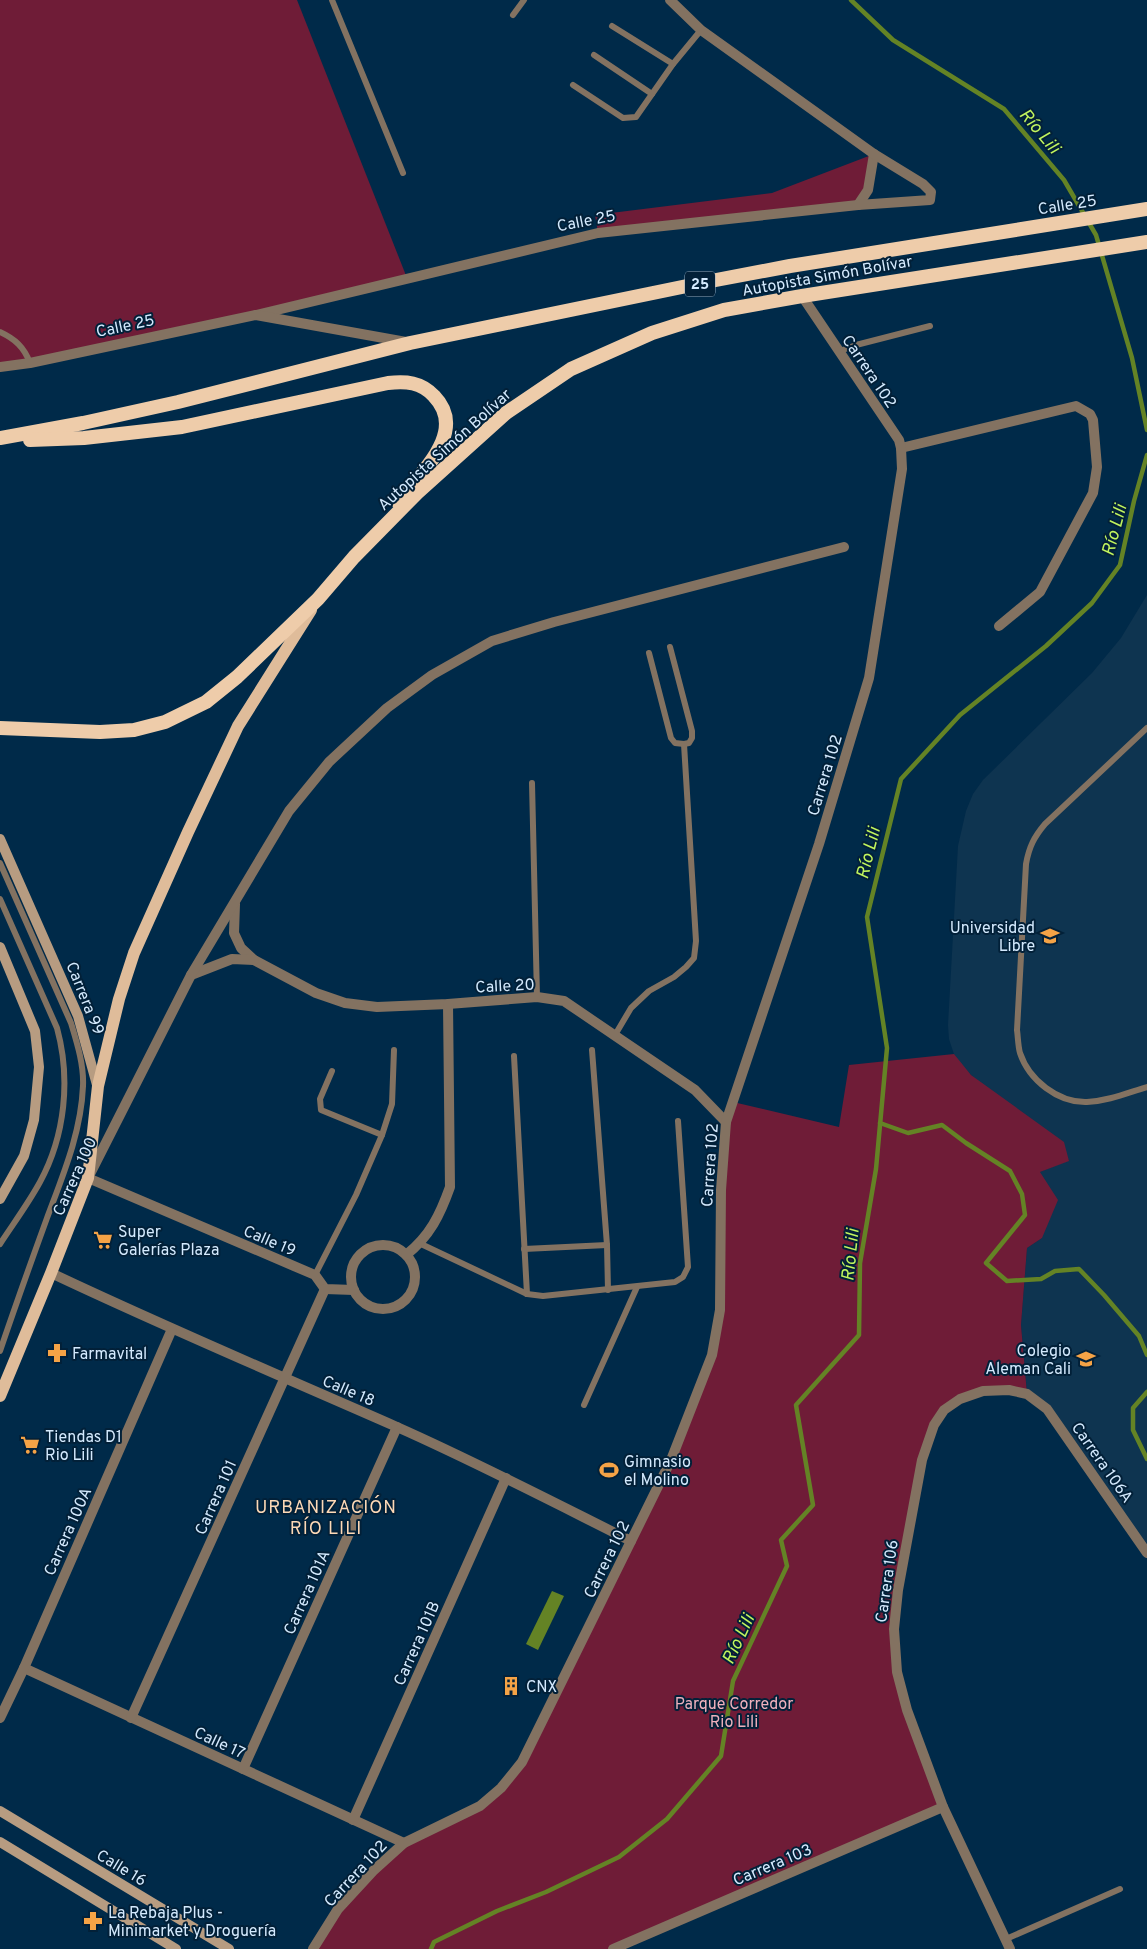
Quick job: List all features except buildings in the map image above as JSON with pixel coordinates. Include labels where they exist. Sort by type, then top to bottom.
[{"type":"highway","name":"Calle 25","points":[[992,234],[1147,210]]},
{"type":"highway","name":"Autopista Simón Bolívar","points":[[0,439],[169,404],[410,343],[790,266],[992,234]]},
{"type":"highway","name":"Autopista Simón Bolívar","points":[[0,728],[100,732],[134,730],[165,722],[192,710],[218,694],[237,677],[318,599],[354,557],[416,493],[506,413],[571,369],[652,333],[724,310],[1147,242]]},
{"type":"highway","points":[[0,439],[84,438],[182,426],[398,382],[420,385],[429,391],[441,405],[446,426],[440,449],[354,557]]},
{"type":"main road","points":[[98,1086],[119,999],[134,953],[180,849],[238,726],[318,599]]},
{"type":"main road","name":"Carrera 99","points":[[0,839],[78,1016],[92,1060],[98,1086],[88,1178]]},
{"type":"main road","points":[[0,947],[35,1031],[39,1067],[34,1120],[24,1156],[0,1199]]},
{"type":"main road","name":"Carrera 100","points":[[0,1396],[88,1178]]},
{"type":"main road","name":"Calle 16","points":[[0,1810],[230,1949]]},
{"type":"main road","points":[[0,1842],[176,1949]]},
{"type":"street","points":[[670,0],[702,30],[874,154],[868,190],[858,205]]},
{"type":"street","name":"Calle 25","points":[[0,367],[30,363],[256,315],[598,234],[858,205],[928,201],[931,197],[931,192],[923,184],[874,154]]},
{"type":"street","name":"Carrera 102","points":[[313,1949],[338,1909],[373,1871],[404,1843],[480,1806],[501,1788],[522,1762],[671,1460],[712,1355],[720,1310],[721,1190],[726,1122],[819,844],[869,678],[902,469],[899,440],[802,296]]},
{"type":"street","name":"Calle 25","points":[[256,315],[410,343]]},
{"type":"street","points":[[901,448],[1076,406],[1090,414],[1093,420],[1097,467],[1093,493],[1040,592],[1000,626]]},
{"type":"street","name":"Carrera 100","points":[[88,1178],[191,975],[289,811],[329,762],[387,708],[432,675],[492,641],[554,622],[844,547]]},
{"type":"street","name":"Calle 20","points":[[236,898],[234,933],[242,948],[254,960],[316,993],[345,1002],[377,1007],[537,997],[564,1001],[695,1090],[726,1122]]},
{"type":"street","name":"Calle 20","points":[[191,975],[232,959],[254,960]]},
{"type":"street","points":[[406,1255],[421,1244],[441,1212],[450,1187],[448,1004]]},
{"type":"street","name":"Calle 19","points":[[88,1178],[315,1275],[325,1288]]},
{"type":"street","points":[[382,1246],[391,1246],[406,1255],[412,1265],[414,1281],[409,1297],[391,1309],[369,1306],[360,1300],[354,1290],[352,1281],[354,1264],[366,1251],[382,1246]]},
{"type":"street","name":"Calle 18","points":[[51,1273],[284,1379],[397,1427],[506,1478],[631,1541]]},
{"type":"street","points":[[325,1288],[354,1290]]},
{"type":"street","name":"Carrera 101","points":[[131,1718],[325,1288]]},
{"type":"street","name":"Carrera 100A","points":[[0,1718],[24,1668],[172,1328]]},
{"type":"street","name":"Carrera 106","points":[[1008,1944],[943,1807],[907,1710],[897,1672],[894,1629],[898,1590],[922,1460],[934,1425],[944,1410],[960,1399],[983,1391],[1009,1390],[1027,1394]]},
{"type":"street","name":"Carrera 106A","points":[[1027,1394],[1047,1409],[1147,1553]]},
{"type":"street","name":"Carrera 101A","points":[[243,1769],[397,1427]]},
{"type":"street","name":"Carrera 101B","points":[[353,1820],[506,1478]]},
{"type":"street","name":"Calle 17","points":[[24,1668],[404,1843]]},
{"type":"street","name":"Carrera 103","points":[[613,1949],[943,1807]]},
{"type":"lane","points":[[332,0],[403,173]]},
{"type":"lane","points":[[513,15],[524,0]]},
{"type":"lane","points":[[612,26],[673,64]]},
{"type":"lane","points":[[573,85],[623,118],[636,117],[673,64],[702,30]]},
{"type":"lane","points":[[594,55],[652,94]]},
{"type":"lane","points":[[840,351],[930,326]]},
{"type":"lane","points":[[0,332],[14,339],[25,351],[30,363]]},
{"type":"lane","points":[[649,653],[671,738],[675,743],[689,743],[692,738],[692,731],[670,647]]},
{"type":"lane","points":[[1147,728],[1045,824],[1034,837],[1029,848],[1026,864],[1017,1030],[1020,1052],[1029,1070],[1040,1084],[1056,1095],[1071,1101],[1086,1102],[1106,1100],[1147,1087]]},
{"type":"lane","points":[[615,1035],[631,1008],[649,991],[674,978],[694,958],[696,942],[684,744]]},
{"type":"lane","points":[[532,783],[537,997]]},
{"type":"lane","points":[[0,863],[71,1023],[77,1044],[83,1086],[78,1130],[68,1163],[24,1280],[0,1351]]},
{"type":"lane","points":[[0,899],[57,1028],[63,1048],[66,1086],[60,1126],[52,1156],[40,1183],[0,1244]]},
{"type":"lane","points":[[315,1275],[356,1194],[382,1135],[392,1104],[394,1050]]},
{"type":"lane","points":[[592,1050],[607,1245],[608,1290]]},
{"type":"lane","points":[[514,1056],[527,1294]]},
{"type":"lane","points":[[332,1071],[320,1098],[321,1110],[382,1135]]},
{"type":"lane","points":[[421,1244],[527,1294],[543,1296],[675,1282],[683,1277],[688,1268],[678,1121]]},
{"type":"lane","points":[[524,1250],[607,1245]]},
{"type":"lane","points":[[584,1405],[637,1287]]},
{"type":"lane","points":[[1008,1944],[1120,1889]]},
{"type":"shaded area","name":"Universidad Libre","points":[[1147,595],[1147,1553],[1047,1409],[1027,1394],[1021,1325],[1027,1248],[1042,1238],[1040,1172],[1069,1160],[971,1075],[958,1061],[949,1039],[948,1025],[958,846],[966,811],[973,794],[983,780],[1092,673],[1121,638]]},
{"type":"shaded area","points":[[552,1591],[564,1596],[538,1650],[526,1644]]},
{"type":"green space","points":[[0,0],[297,0],[407,278],[0,367]]},
{"type":"green space","points":[[874,154],[868,190],[858,205],[598,233],[595,215],[772,193]]},
{"type":"green space","name":"Parque Corredor Rio Lili","points":[[954,1054],[971,1075],[1064,1142],[1069,1161],[1040,1172],[1058,1200],[1042,1238],[1027,1248],[1021,1325],[1027,1394],[1009,1390],[960,1399],[934,1425],[898,1590],[897,1672],[943,1807],[613,1949],[313,1949],[338,1909],[404,1843],[480,1806],[522,1762],[631,1541],[712,1355],[720,1310],[721,1190],[733,1102],[839,1127],[849,1065]]},
{"type":"waterway","name":"Río Lili","points":[[851,0],[893,40],[1004,109],[1064,180],[1096,235],[1132,358],[1147,430]]},
{"type":"waterway","name":"Río Lili","points":[[431,1949],[434,1942],[497,1911],[546,1892],[619,1857],[667,1819],[721,1756],[733,1681],[787,1566],[781,1540],[813,1505],[796,1405],[859,1335],[860,1263],[876,1169],[887,1048],[867,917],[901,779],[960,715],[1046,646],[1092,603],[1120,565],[1134,501],[1147,455]]},
{"type":"waterway","points":[[880,1123],[908,1133],[942,1125],[1010,1171],[1022,1194],[1025,1215],[986,1263],[1007,1281],[1041,1279],[1055,1271],[1079,1269],[1139,1336],[1147,1355]]},
{"type":"waterway","points":[[1147,1392],[1133,1408],[1133,1430],[1147,1459]]},
{"type":"place","name":"Universidad Libre","points":[[1050,936]]},
{"type":"place","name":"Super Galerías Plaza","points":[[103,1240]]},
{"type":"place","name":"Farmavital","points":[[57,1353]]},
{"type":"place","name":"Colegio Aleman Cali","points":[[1086,1359]]},
{"type":"place","name":"Tiendas D1 Rio Lili","points":[[30,1445]]},
{"type":"place","name":"Gimnasio el Molino","points":[[609,1470]]},
{"type":"place","name":"CNX","points":[[511,1686]]},
{"type":"place","name":"La Rebaja Plus - Minimarket y Droguería","points":[[93,1921]]},
{"type":"district","name":"URBANIZACIÓN RÍO LILI","points":[[326,1517]]}]
